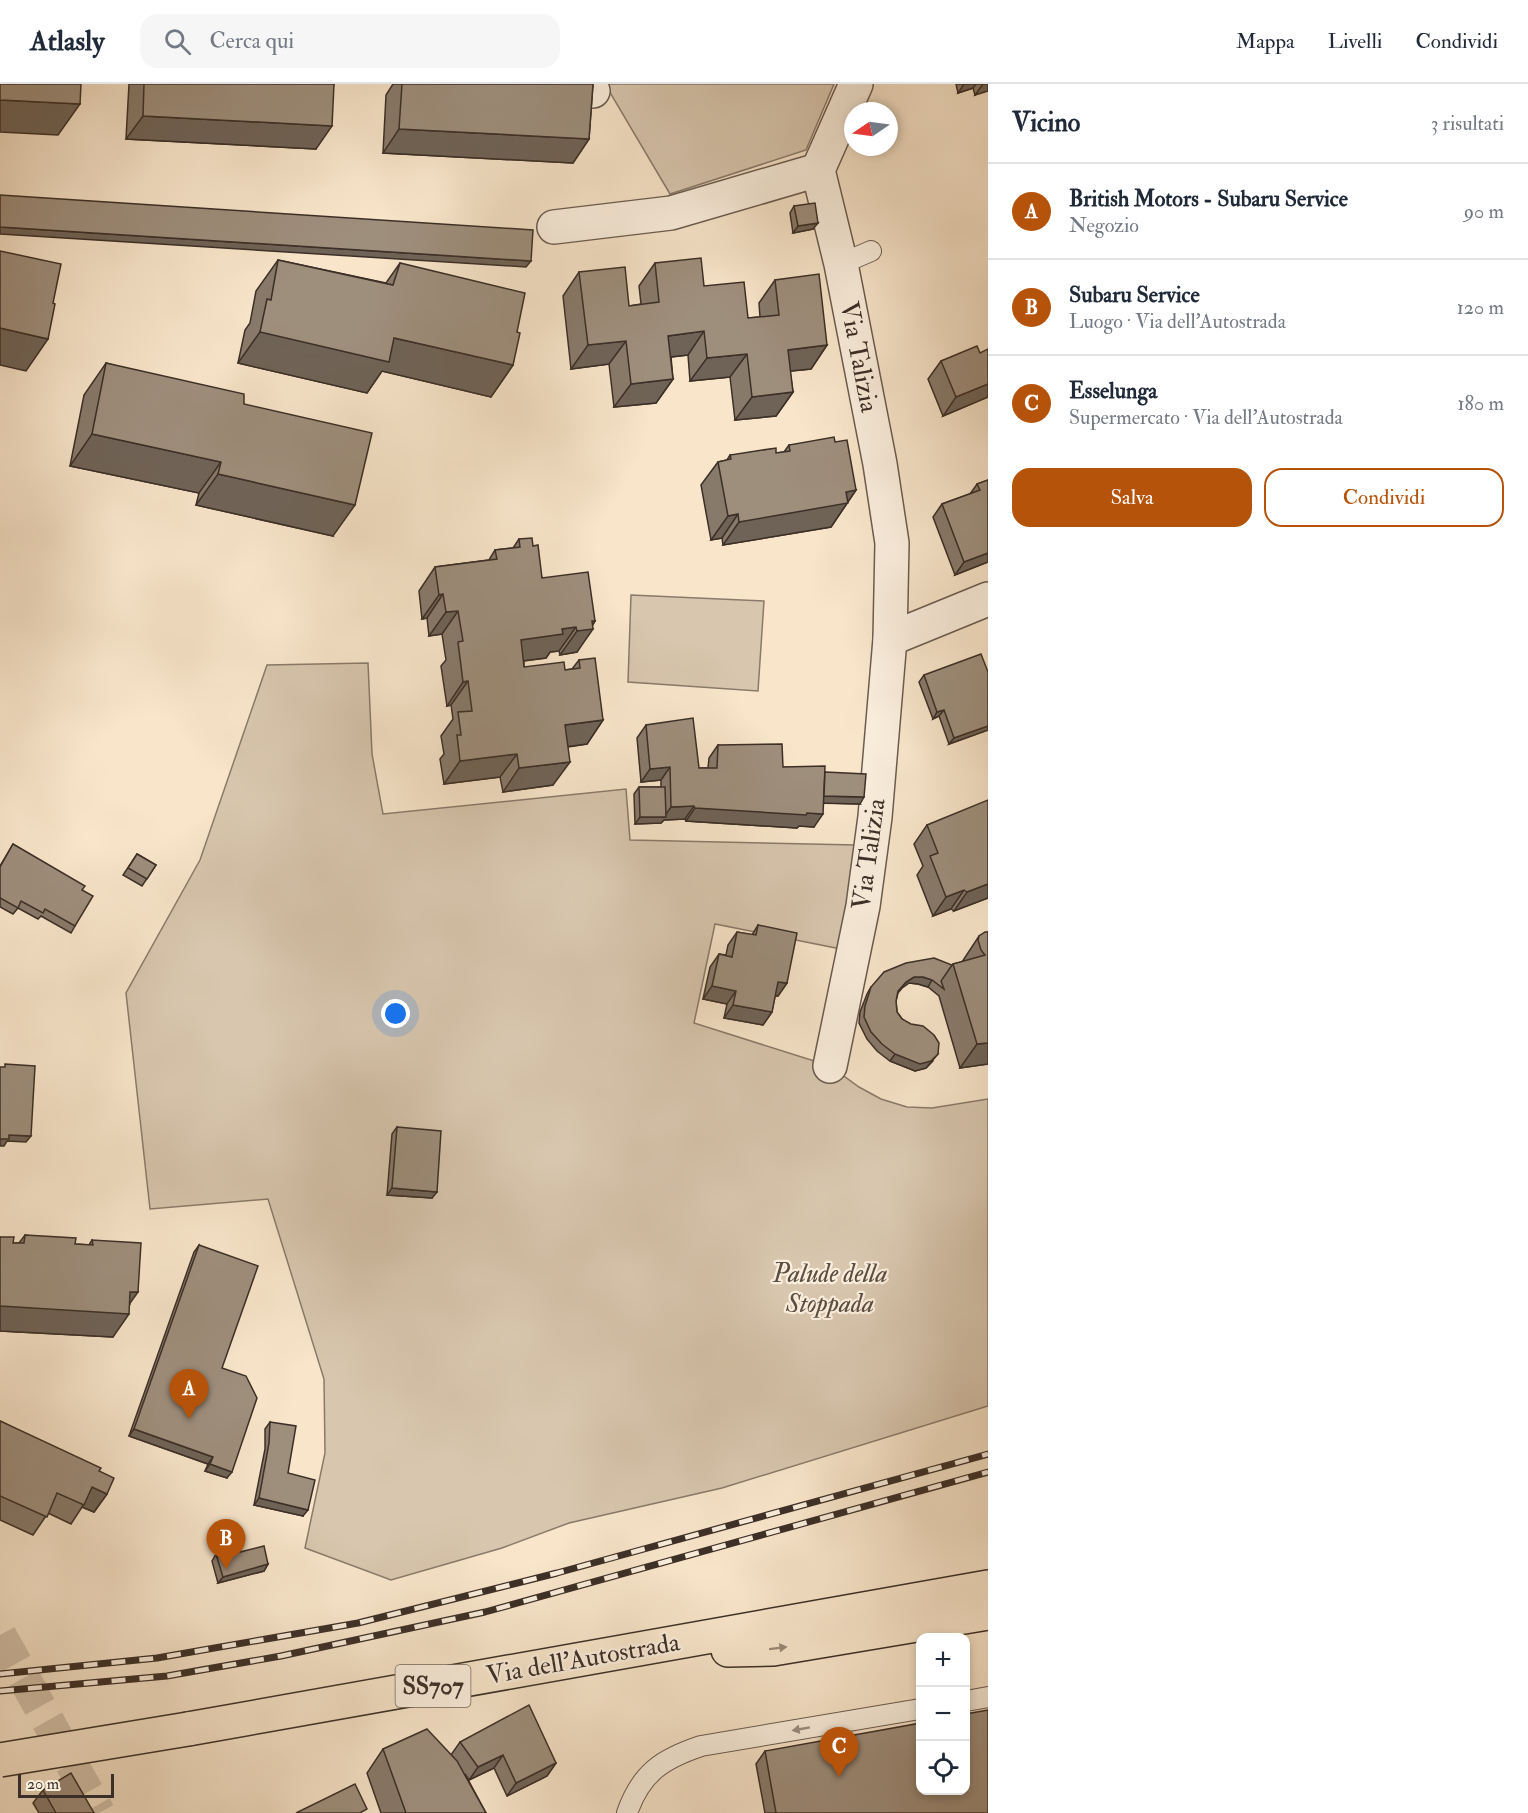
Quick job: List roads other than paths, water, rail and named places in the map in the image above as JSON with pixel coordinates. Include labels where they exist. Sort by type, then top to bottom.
[{"type":"highway","name":"Via dell'Autostrada","points":[[0,1760],[188,1729],[988,1587]]},
{"type":"highway","points":[[679,1643],[730,1650],[773,1649],[988,1613]]},
{"type":"street","points":[[554,227],[671,213],[818,170],[856,84]]},
{"type":"street","name":"Via Talizia","points":[[818,170],[841,264],[880,465],[892,543],[890,639],[875,817],[863,906],[830,1066]]},
{"type":"street","points":[[890,639],[988,599]]},
{"type":"lane","points":[[841,264],[871,251]]},
{"type":"lane","points":[[970,1700],[988,1697]]},
{"type":"lane","points":[[627,1813],[646,1777],[659,1764],[673,1756],[701,1746],[916,1710]]},
{"type":"tunnel","points":[[0,1635],[99,1813]]},
{"type":"railway","points":[[0,1674],[157,1658],[358,1623],[557,1573],[988,1454]]},
{"type":"railway","points":[[0,1691],[167,1676],[281,1656],[485,1612],[988,1472]]},
{"type":"place","name":"British Motors - Subaru Service","points":[[189,1419]]},
{"type":"place","name":"Subaru Service","points":[[226,1569]]},
{"type":"place","name":"Esselunga","points":[[839,1777]]},
{"type":"park label","name":"Palude della Stoppada","points":[[830,1289]]}]
